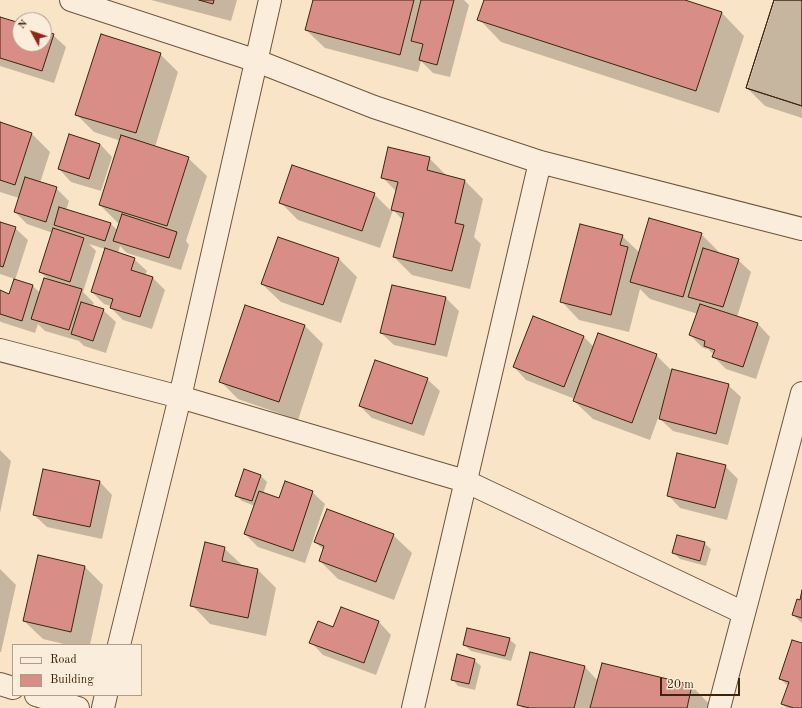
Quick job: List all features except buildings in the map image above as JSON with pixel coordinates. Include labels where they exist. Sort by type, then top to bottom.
[{"type":"street","points":[[71,0],[257,62],[374,107],[540,162],[802,229]]},
{"type":"street","points":[[119,644],[180,397],[270,0]]},
{"type":"street","points":[[412,708],[540,162]]},
{"type":"street","points":[[0,350],[180,397],[465,481],[744,613]]},
{"type":"street","points":[[719,708],[802,393]]},
{"type":"street","points":[[0,684],[12,688]]},
{"type":"street","points":[[39,696],[78,708]]},
{"type":"street","points":[[103,708],[106,696]]}]
